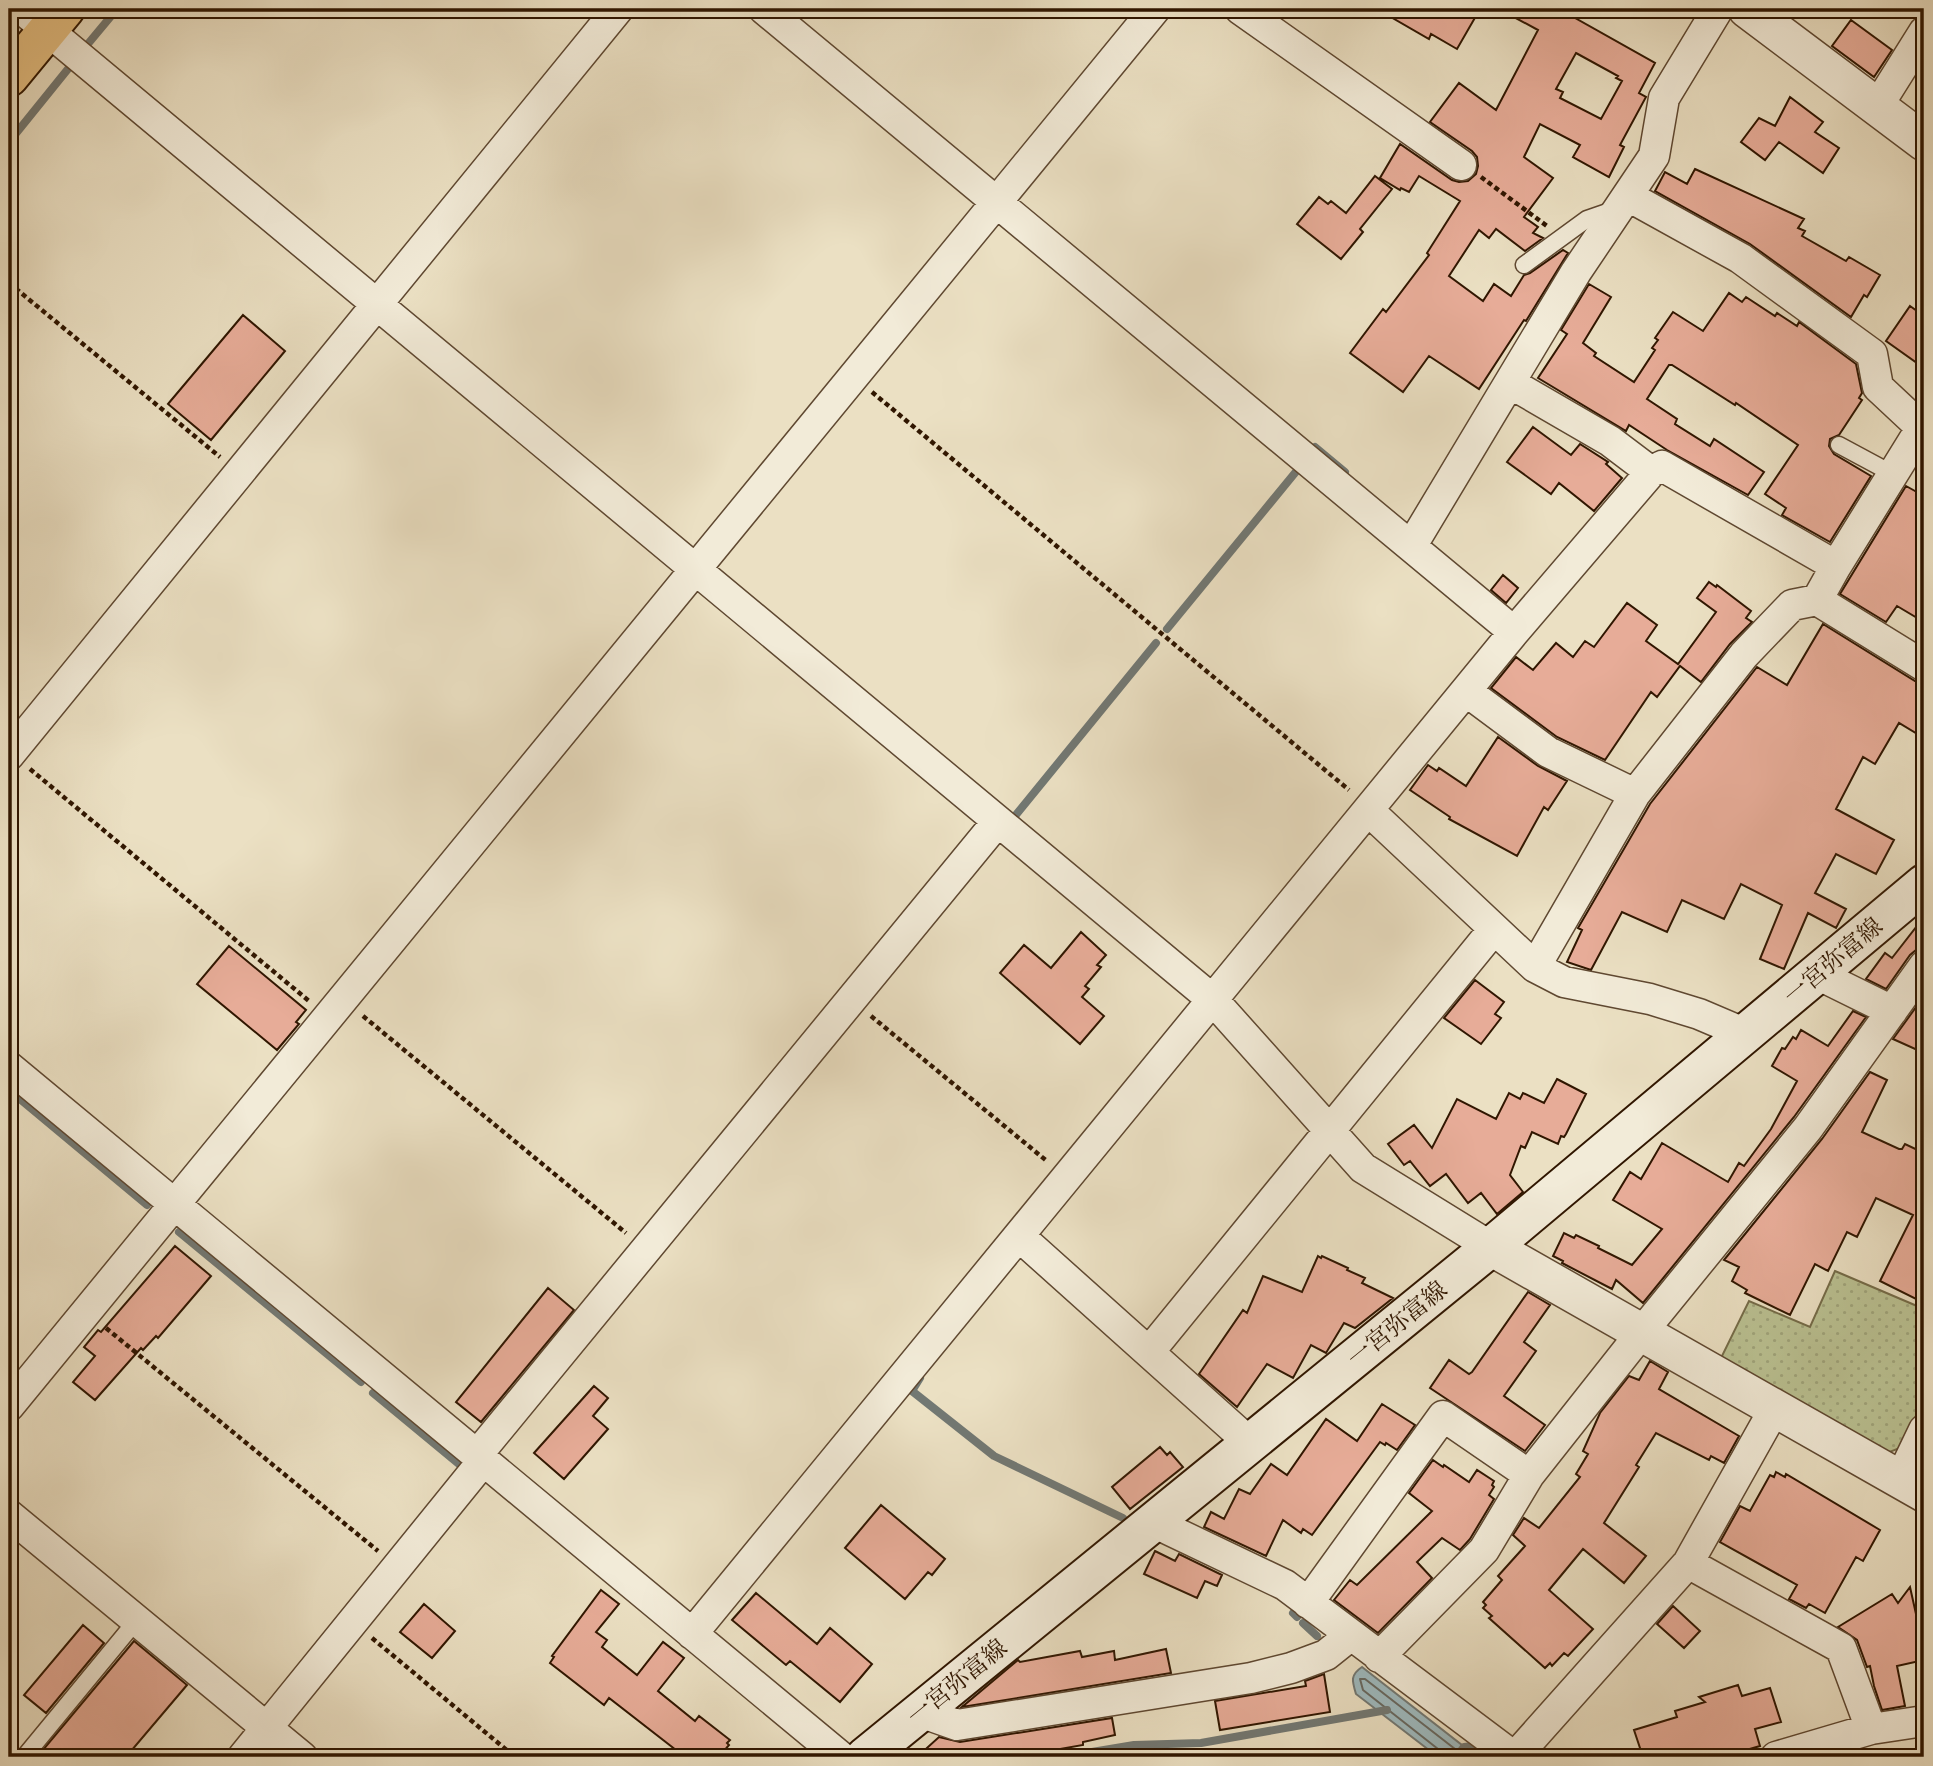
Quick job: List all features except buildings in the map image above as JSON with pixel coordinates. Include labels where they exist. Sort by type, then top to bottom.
[{"type":"highway","points":[[9,77],[45,16]]},
{"type":"main road","name":"一宮弥富線","points":[[865,1757],[1491,1247],[1924,884]]},
{"type":"street","points":[[10,754],[618,9]]},
{"type":"street","points":[[764,9],[1514,632]]},
{"type":"street","points":[[9,1406],[1155,9]]},
{"type":"street","points":[[1240,9],[1461,166]]},
{"type":"street","points":[[1412,545],[1576,272],[1654,156],[1664,98],[1718,9]]},
{"type":"street","points":[[1748,9],[1924,142]]},
{"type":"street","points":[[45,16],[377,304],[1213,1000],[1363,1168],[1491,1247],[1912,1487],[1924,1430]]},
{"type":"street","points":[[1877,107],[1924,32]]},
{"type":"street","points":[[1623,202],[1740,258],[1872,354],[1878,387],[1923,429],[1817,600]]},
{"type":"street","points":[[1510,383],[1610,442],[1651,472]]},
{"type":"street","points":[[692,1634],[1514,632],[1651,472],[1662,466],[1836,566]]},
{"type":"street","points":[[1535,967],[1635,794],[1744,655],[1792,605],[1817,600],[1924,666]]},
{"type":"street","points":[[1466,691],[1548,752],[1635,794]]},
{"type":"street","points":[[1370,810],[1535,967],[1564,982],[1650,999],[1699,1014],[1746,1034]]},
{"type":"street","points":[[243,1757],[397,1567],[646,1249],[998,821]]},
{"type":"street","points":[[1149,1352],[1494,929]]},
{"type":"street","points":[[1379,1657],[1484,1550],[1529,1475],[1808,1128],[1924,966]]},
{"type":"street","points":[[1817,974],[1892,1011]]},
{"type":"street","points":[[9,1067],[841,1757]]},
{"type":"street","points":[[1019,1236],[1250,1443]]},
{"type":"street","points":[[1153,1522],[1285,1585],[1515,1757],[1688,1563],[1776,1408]]},
{"type":"street","points":[[1308,1602],[1443,1416],[1529,1475]]},
{"type":"street","points":[[9,1515],[302,1757]]},
{"type":"street","points":[[1688,1563],[1841,1648],[1871,1729]]},
{"type":"street","points":[[920,1712],[957,1725],[1251,1678],[1291,1668],[1326,1655],[1351,1635]]},
{"type":"street","points":[[1776,1757],[1871,1729],[1924,1721]]},
{"type":"lane","points":[[1524,265],[1587,219],[1623,202]]},
{"type":"lane","points":[[1839,445],[1893,474]]},
{"type":"lane","points":[[24,1757],[136,1621]]},
{"type":"path","points":[[1461,166],[1471,170],[1562,237]]},
{"type":"path","points":[[9,284],[239,473]]},
{"type":"path","points":[[853,377],[1370,810]]},
{"type":"path","points":[[10,754],[646,1249]]},
{"type":"path","points":[[850,1000],[1067,1178]]},
{"type":"path","points":[[86,1312],[397,1567]]},
{"type":"path","points":[[353,1622],[515,1757]]},
{"type":"green space","points":[[1835,1271],[1924,1309],[1924,1400],[1900,1448],[1887,1453],[1720,1360],[1749,1301],[1810,1327]]},
{"type":"water","points":[[1362,1667],[1467,1749],[1463,1754],[1466,1757],[1438,1757],[1356,1694],[1353,1679]]},
{"type":"waterway","points":[[87,45],[117,9]]},
{"type":"waterway","points":[[9,142],[72,64]]},
{"type":"waterway","points":[[1315,447],[1345,472]]},
{"type":"waterway","points":[[1167,629],[1299,468]]},
{"type":"waterway","points":[[1015,816],[1156,643]]},
{"type":"waterway","points":[[9,1090],[147,1205]]},
{"type":"waterway","points":[[179,1232],[361,1382]]},
{"type":"waterway","points":[[920,1378],[912,1391],[994,1456],[1123,1518]]},
{"type":"waterway","points":[[373,1393],[460,1465]]},
{"type":"waterway","points":[[1293,1613],[1297,1617]]},
{"type":"waterway","points":[[1303,1623],[1317,1636]]},
{"type":"waterway","points":[[1062,1757],[1134,1745],[1201,1743],[1387,1710]]},
{"type":"waterway","points":[[1458,1755],[1464,1747],[1473,1746],[1489,1757]]}]
